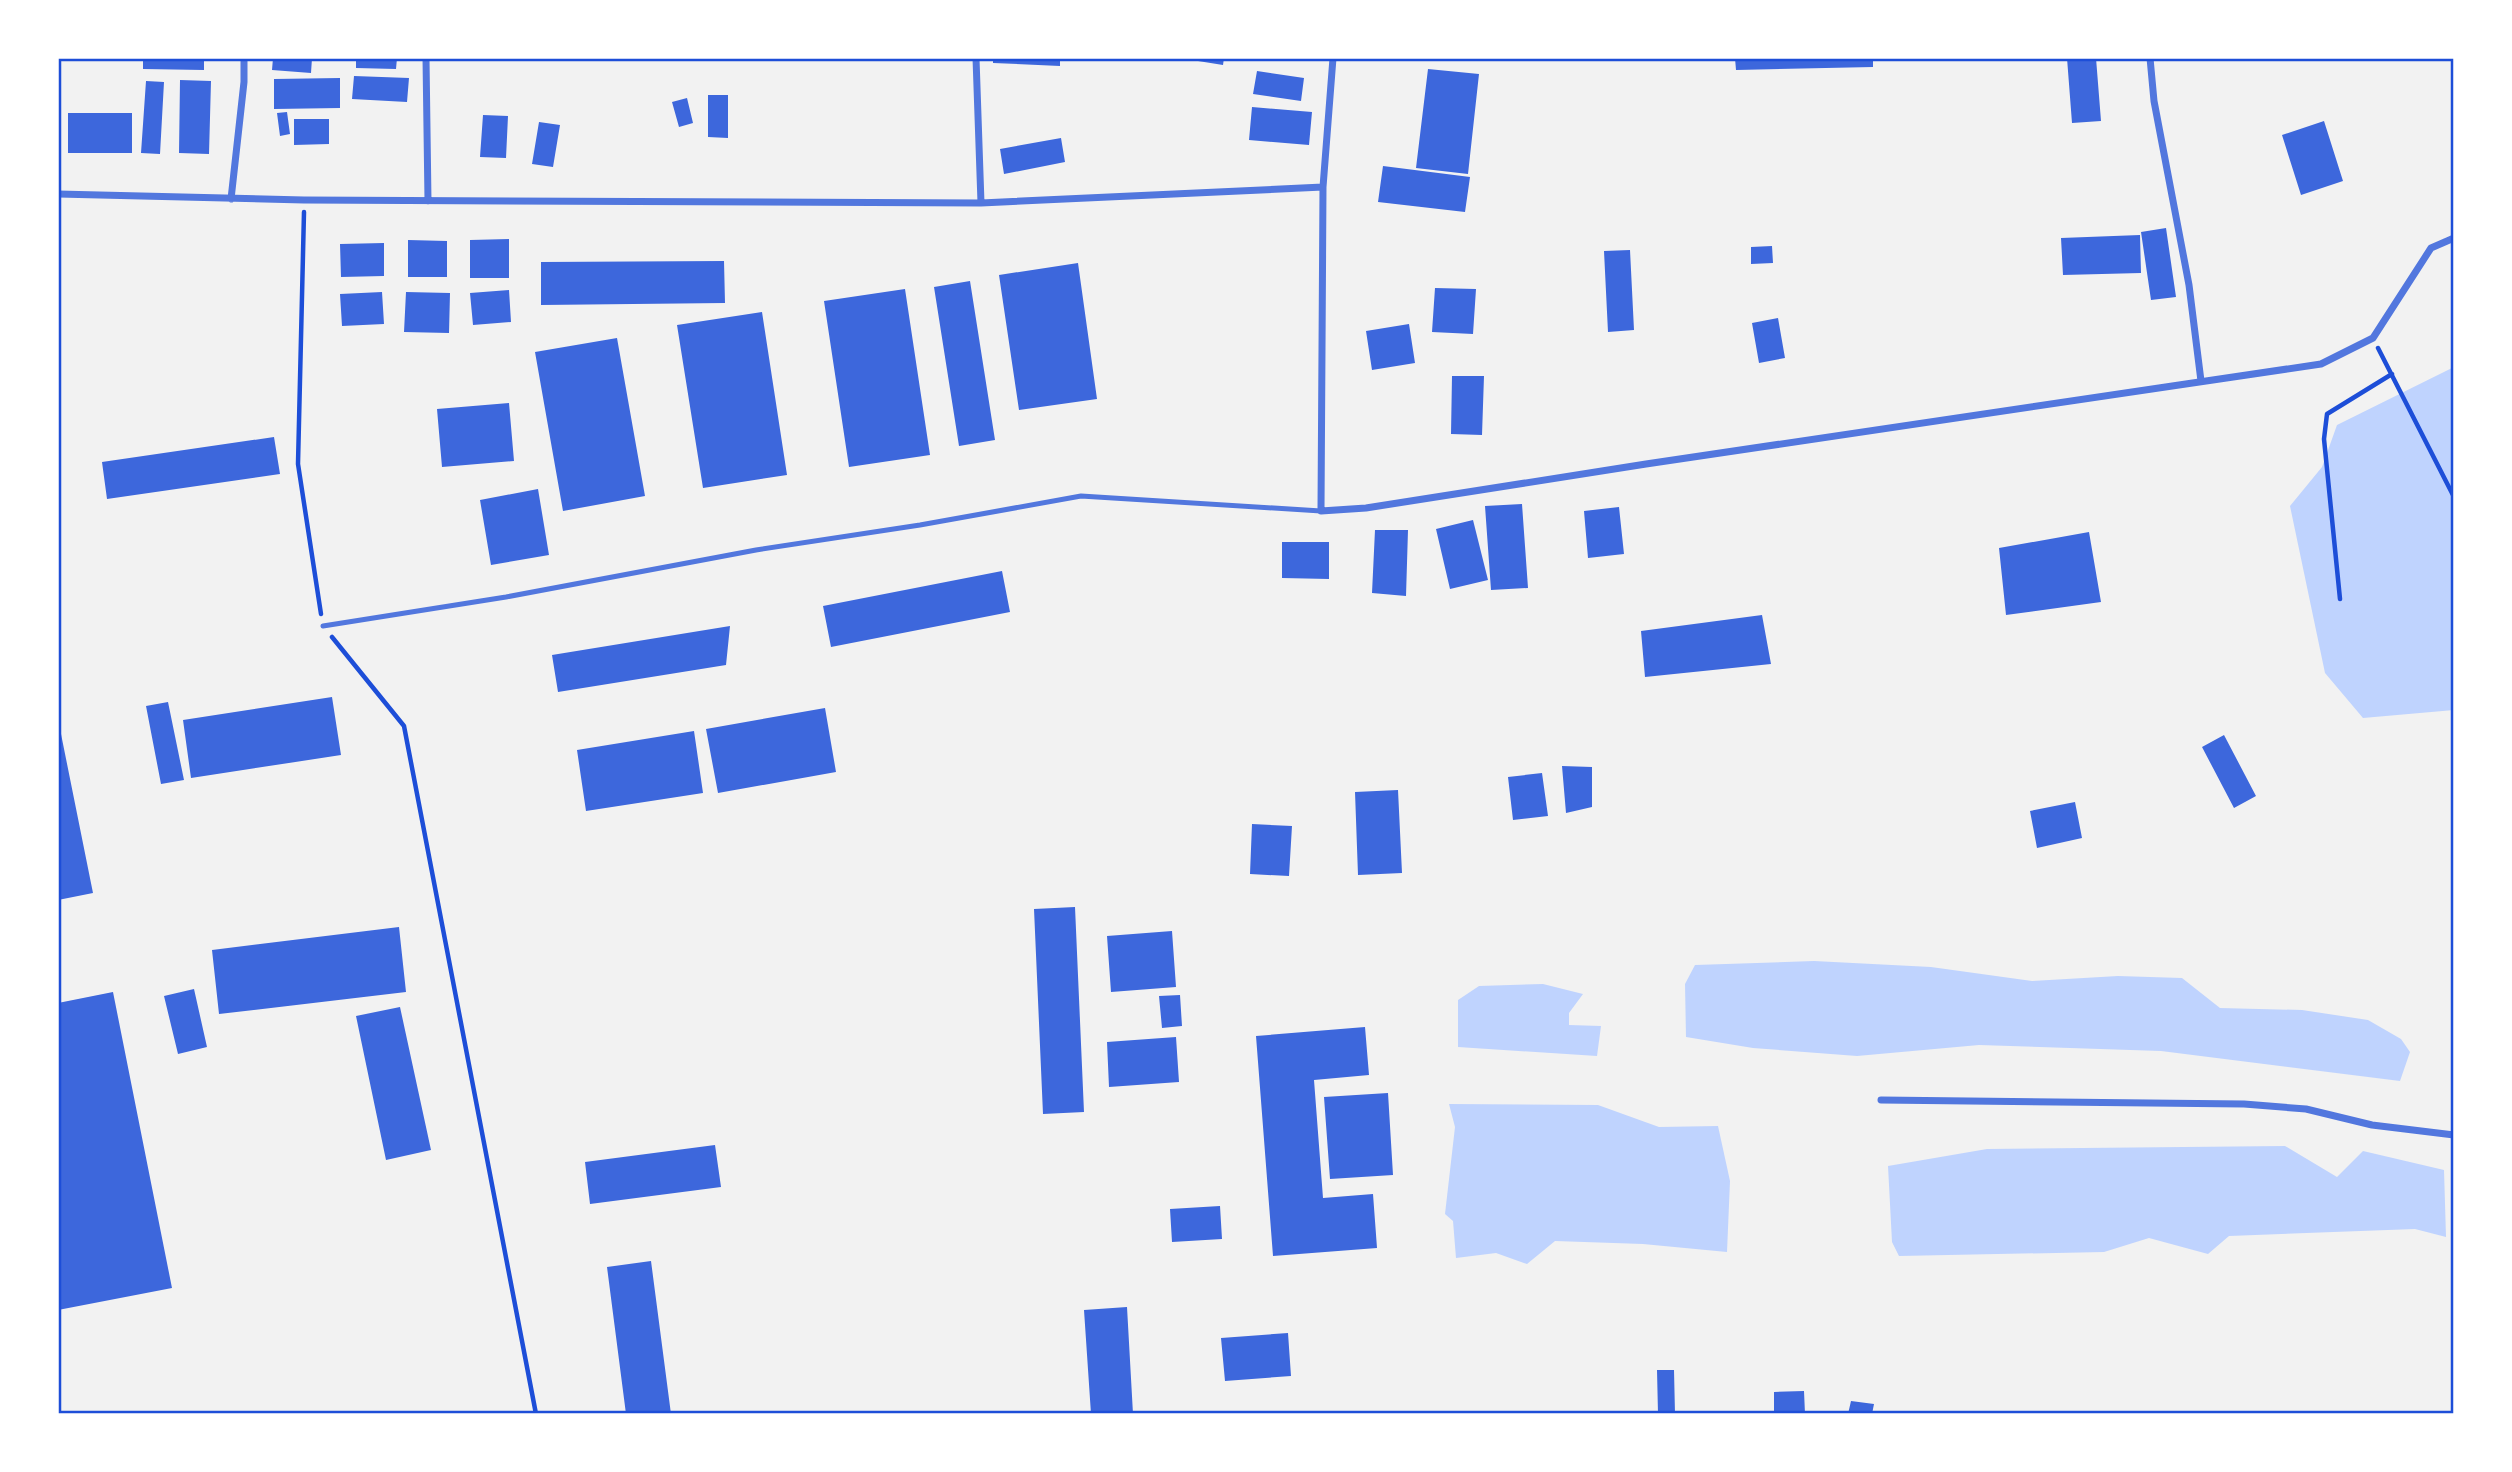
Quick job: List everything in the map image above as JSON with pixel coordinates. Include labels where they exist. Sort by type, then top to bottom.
[{"type":"street","points":[[231,199],[244,58]]},
{"type":"street","points":[[426,58],[428,201]]},
{"type":"street","points":[[976,58],[981,204]]},
{"type":"street","points":[[1333,58],[1323,187],[1321,511],[1366,508],[2321,363],[2373,338],[2431,248],[2454,238]]},
{"type":"street","points":[[2150,58],[2154,101],[2189,285],[2201,382]]},
{"type":"street","points":[[58,194],[304,200],[981,204],[1323,187]]},
{"type":"street","points":[[1881,1100],[2244,1104],[2306,1109],[2372,1125],[2454,1135]]},
{"type":"lane","points":[[323,626],[506,597],[756,550],[920,525],[1081,496],[1321,511]]},
{"type":"path","points":[[304,200],[298,464],[323,626],[404,726],[536,1414]]},
{"type":"path","points":[[2373,338],[2454,497]]},
{"type":"path","points":[[2340,599],[2324,439],[2328,414],[2392,374]]},
{"type":"water","points":[[2454,367],[2454,710],[2363,718],[2325,673],[2290,506],[2322,467],[2337,425]]},
{"type":"water","points":[[1814,961],[1931,967],[2032,981],[2118,976],[2182,978],[2220,1008],[2302,1010],[2368,1020],[2401,1039],[2410,1052],[2400,1081],[2161,1051],[1979,1045],[1857,1056],[1753,1048],[1686,1037],[1685,984],[1695,965]]},
{"type":"water","points":[[1543,984],[1583,994],[1569,1013],[1569,1025],[1601,1026],[1597,1056],[1458,1047],[1458,1000],[1479,986]]},
{"type":"water","points":[[1449,1104],[1598,1105],[1659,1127],[1718,1126],[1730,1181],[1727,1252],[1643,1244],[1555,1241],[1527,1264],[1496,1253],[1456,1258],[1453,1221],[1445,1214],[1455,1127]]},
{"type":"water","points":[[2285,1146],[2337,1177],[2363,1151],[2444,1170],[2446,1237],[2415,1229],[2229,1236],[2208,1254],[2149,1238],[2104,1252],[1899,1256],[1892,1242],[1888,1166],[1987,1149]]},
{"type":"building","points":[[143,58],[204,58],[204,70],[143,69]]},
{"type":"building","points":[[273,58],[312,58],[311,73],[272,70]]},
{"type":"building","points":[[356,58],[397,58],[396,69],[356,68]]},
{"type":"building","points":[[993,58],[1060,58],[1060,66],[993,63]]},
{"type":"building","points":[[1199,58],[1224,58],[1223,65],[1198,61]]},
{"type":"building","points":[[1735,58],[1873,58],[1873,67],[1736,70]]},
{"type":"building","points":[[2067,58],[2096,58],[2101,121],[2072,123]]},
{"type":"building","points":[[1428,69],[1479,74],[1468,174],[1416,168]]},
{"type":"building","points":[[1257,71],[1304,78],[1301,101],[1253,94]]},
{"type":"building","points":[[354,76],[409,78],[407,102],[352,99]]},
{"type":"building","points":[[340,78],[340,108],[274,109],[274,79]]},
{"type":"building","points":[[180,80],[211,81],[209,154],[179,153]]},
{"type":"building","points":[[146,81],[164,82],[160,154],[141,153]]},
{"type":"building","points":[[708,95],[728,95],[728,138],[708,137]]},
{"type":"building","points":[[687,98],[693,123],[679,127],[672,102]]},
{"type":"building","points":[[1252,107],[1312,112],[1309,145],[1249,140]]},
{"type":"building","points":[[287,112],[290,134],[280,136],[277,113]]},
{"type":"building","points":[[68,113],[132,113],[132,153],[68,153]]},
{"type":"building","points":[[483,115],[508,116],[506,158],[480,157]]},
{"type":"building","points":[[294,119],[329,119],[329,144],[294,145]]},
{"type":"building","points":[[2324,121],[2343,181],[2301,195],[2282,135]]},
{"type":"building","points":[[539,122],[560,125],[553,167],[532,164]]},
{"type":"building","points":[[1061,138],[1065,162],[1004,174],[1000,149]]},
{"type":"building","points":[[1383,166],[1470,177],[1465,212],[1378,202]]},
{"type":"building","points":[[2166,228],[2176,297],[2151,300],[2141,232]]},
{"type":"building","points":[[2140,235],[2141,273],[2063,275],[2061,238]]},
{"type":"building","points":[[509,239],[509,278],[470,278],[470,240]]},
{"type":"building","points":[[408,240],[447,241],[447,277],[408,277]]},
{"type":"building","points":[[384,243],[384,276],[341,277],[340,244]]},
{"type":"building","points":[[1772,246],[1773,263],[1751,264],[1751,247]]},
{"type":"building","points":[[1630,250],[1634,330],[1608,332],[1604,251]]},
{"type":"building","points":[[724,261],[725,303],[541,305],[541,262]]},
{"type":"building","points":[[1078,263],[1097,399],[1019,410],[999,275]]},
{"type":"building","points":[[970,281],[995,440],[959,446],[934,287]]},
{"type":"building","points":[[1435,288],[1476,289],[1473,334],[1432,332]]},
{"type":"building","points":[[905,289],[930,455],[849,467],[824,301]]},
{"type":"building","points":[[509,290],[511,322],[473,325],[470,293]]},
{"type":"building","points":[[382,292],[384,324],[342,326],[340,294]]},
{"type":"building","points":[[406,292],[450,293],[449,333],[404,332]]},
{"type":"building","points":[[762,312],[787,475],[703,488],[677,325]]},
{"type":"building","points":[[1778,318],[1785,358],[1759,363],[1752,323]]},
{"type":"building","points":[[1409,324],[1415,363],[1372,370],[1366,331]]},
{"type":"building","points":[[617,338],[645,496],[563,511],[535,352]]},
{"type":"building","points":[[1452,376],[1484,376],[1482,435],[1451,434]]},
{"type":"building","points":[[509,403],[514,461],[442,467],[437,409]]},
{"type":"building","points":[[274,437],[280,474],[107,499],[102,462]]},
{"type":"building","points":[[538,489],[549,555],[491,565],[480,500]]},
{"type":"building","points":[[1522,504],[1528,588],[1491,590],[1485,506]]},
{"type":"building","points":[[1619,507],[1624,554],[1588,558],[1584,511]]},
{"type":"building","points":[[1473,520],[1488,580],[1450,589],[1436,529]]},
{"type":"building","points":[[1375,530],[1408,530],[1406,596],[1372,593]]},
{"type":"building","points":[[2089,532],[2101,602],[2006,615],[1999,548]]},
{"type":"building","points":[[1282,542],[1329,542],[1329,579],[1282,578]]},
{"type":"building","points":[[1002,571],[1010,612],[831,647],[823,606]]},
{"type":"building","points":[[1762,615],[1771,664],[1645,677],[1641,631]]},
{"type":"building","points":[[730,626],[726,665],[558,692],[552,655]]},
{"type":"building","points":[[332,697],[341,755],[191,778],[183,720]]},
{"type":"building","points":[[168,702],[184,780],[161,784],[146,706]]},
{"type":"building","points":[[825,708],[836,772],[718,793],[706,729]]},
{"type":"building","points":[[58,719],[93,893],[58,900]]},
{"type":"building","points":[[694,731],[703,793],[586,811],[577,750]]},
{"type":"building","points":[[2224,735],[2256,796],[2234,808],[2202,747]]},
{"type":"building","points":[[1562,766],[1592,767],[1592,807],[1566,813]]},
{"type":"building","points":[[1542,773],[1548,816],[1513,820],[1508,777]]},
{"type":"building","points":[[1398,790],[1402,873],[1358,875],[1355,792]]},
{"type":"building","points":[[2075,802],[2082,838],[2037,848],[2030,811]]},
{"type":"building","points":[[1252,824],[1292,826],[1289,876],[1250,874]]},
{"type":"building","points":[[1075,907],[1084,1112],[1043,1114],[1034,909]]},
{"type":"building","points":[[399,927],[406,992],[219,1014],[212,950]]},
{"type":"building","points":[[1172,931],[1176,987],[1111,992],[1107,936]]},
{"type":"building","points":[[194,989],[207,1047],[178,1054],[164,996]]},
{"type":"building","points":[[113,992],[172,1288],[58,1310],[58,1003]]},
{"type":"building","points":[[1180,995],[1182,1026],[1162,1028],[1159,996]]},
{"type":"building","points":[[400,1007],[431,1150],[386,1160],[356,1016]]},
{"type":"building","points":[[1365,1027],[1369,1075],[1314,1080],[1323,1198],[1373,1194],[1377,1248],[1273,1256],[1256,1036]]},
{"type":"building","points":[[1176,1037],[1179,1082],[1109,1087],[1107,1042]]},
{"type":"building","points":[[1388,1093],[1393,1175],[1330,1179],[1324,1097]]},
{"type":"building","points":[[715,1145],[721,1187],[590,1204],[585,1162]]},
{"type":"building","points":[[1220,1206],[1222,1239],[1172,1242],[1170,1209]]},
{"type":"building","points":[[651,1261],[671,1414],[626,1414],[607,1267]]},
{"type":"building","points":[[1127,1307],[1133,1414],[1091,1414],[1084,1310]]},
{"type":"building","points":[[1288,1333],[1291,1376],[1225,1381],[1221,1338]]},
{"type":"building","points":[[1657,1370],[1674,1370],[1675,1414],[1658,1414]]},
{"type":"building","points":[[1804,1391],[1805,1414],[1774,1414],[1774,1392]]},
{"type":"building","points":[[1851,1401],[1874,1404],[1872,1414],[1848,1414]]}]
